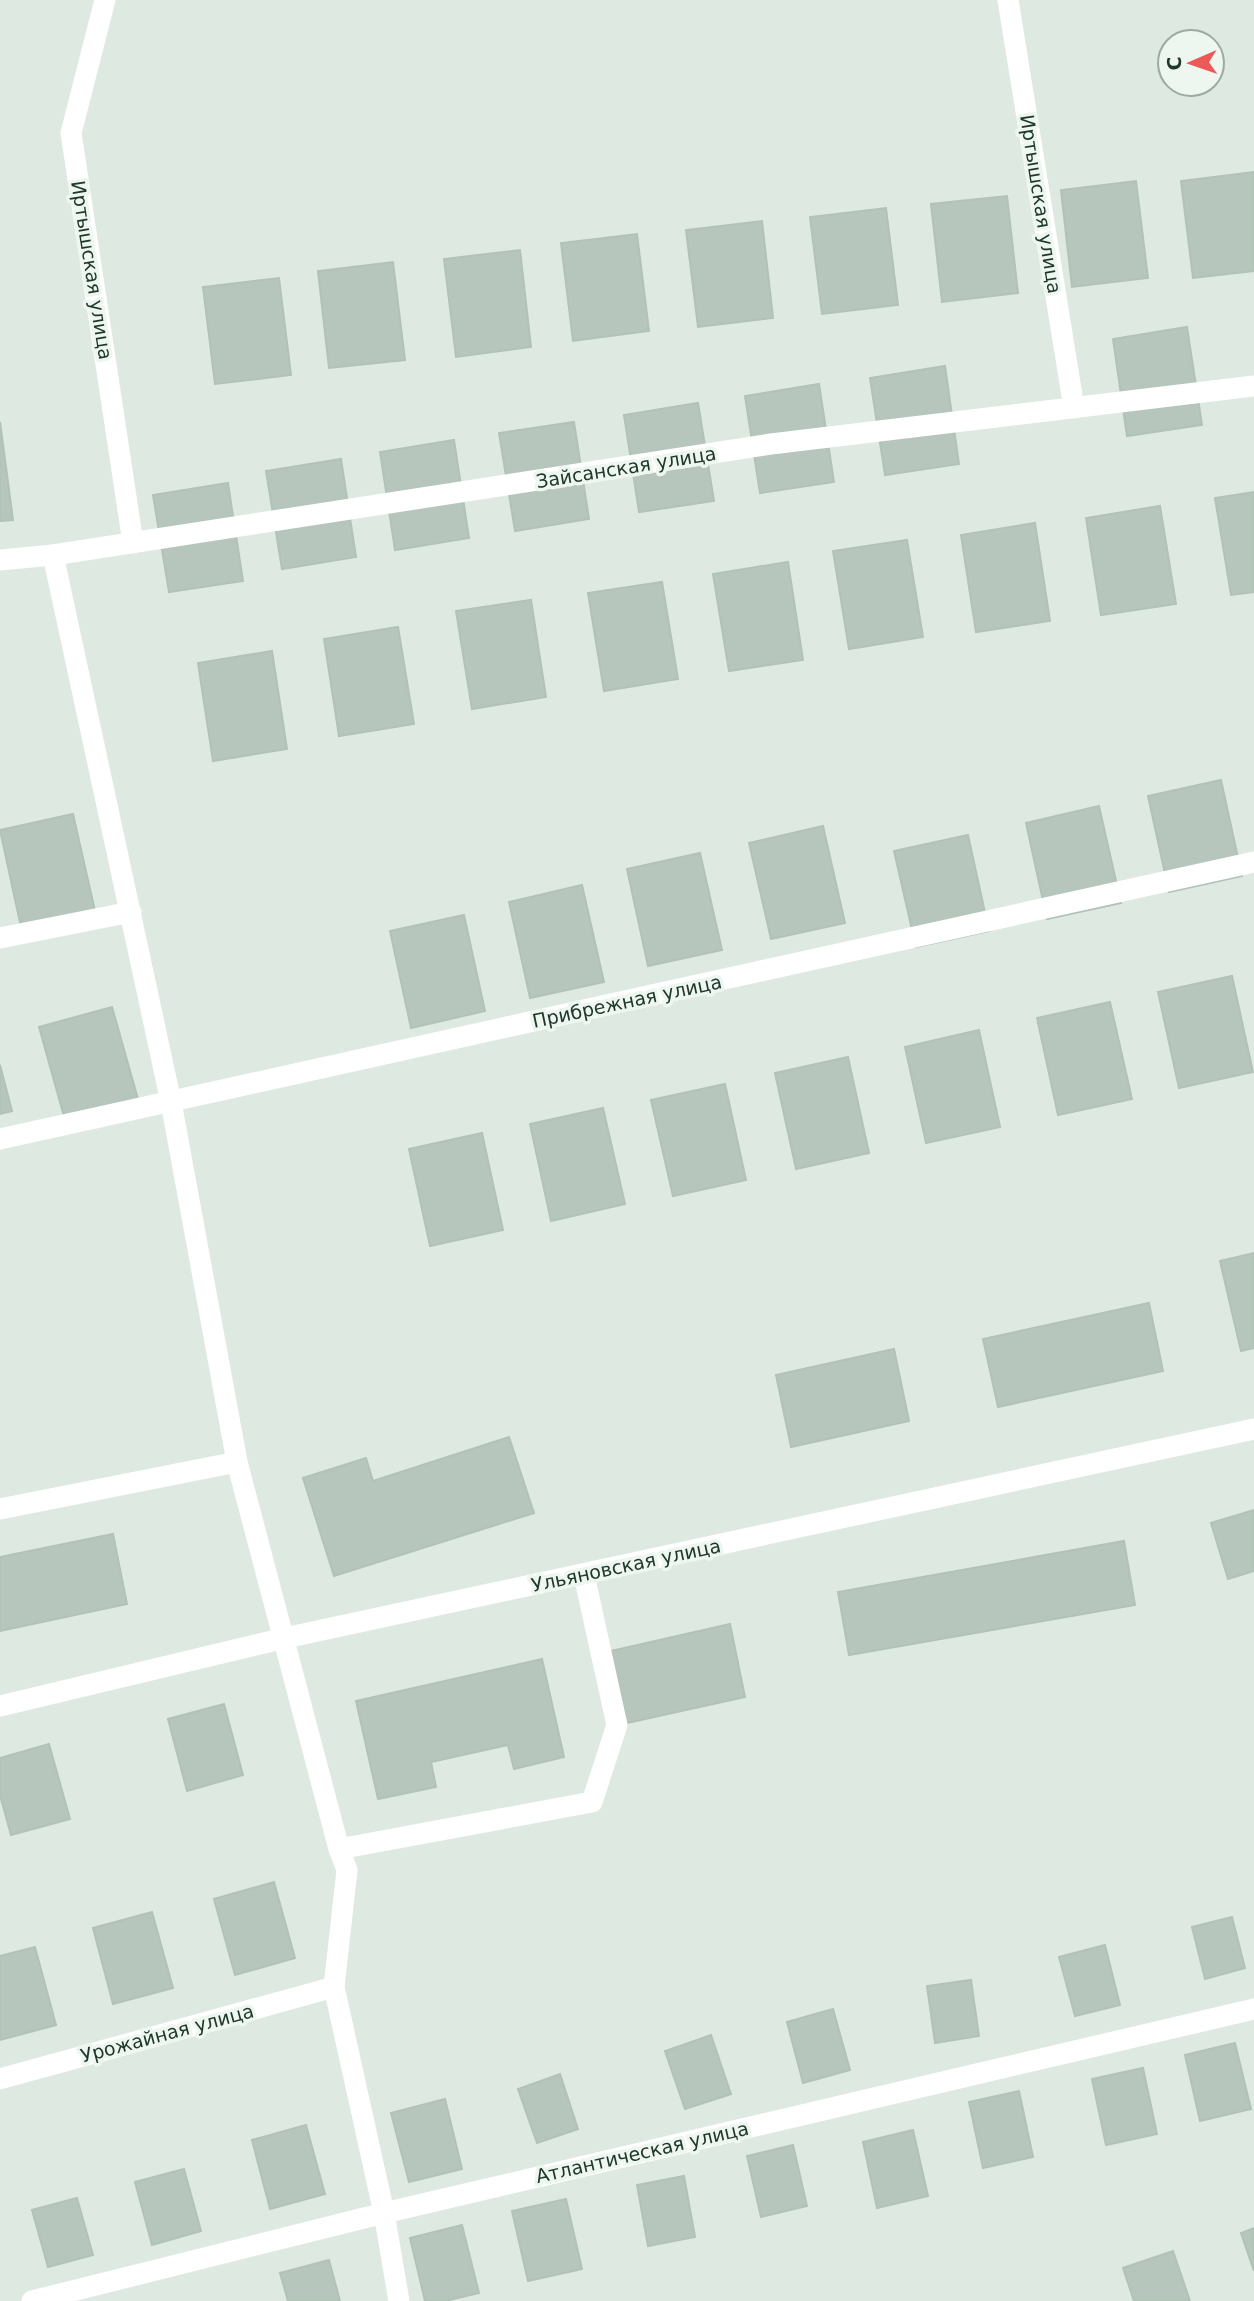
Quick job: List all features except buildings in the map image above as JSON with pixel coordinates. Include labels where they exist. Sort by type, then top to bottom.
[{"type":"street","name":"Иртышская улица","points":[[104,0],[71,133],[133,543]]},
{"type":"street","name":"Иртышская улица","points":[[1008,0],[1073,408]]},
{"type":"street","name":"Зайсанская улица","points":[[0,560],[133,543],[771,444],[1254,386]]},
{"type":"street","points":[[53,555],[171,1102],[237,1462],[339,1849],[347,1870],[334,1987],[384,2213],[399,2301]]},
{"type":"street","name":"Прибрежная улица","points":[[0,1139],[1254,862]]},
{"type":"street","points":[[0,938],[131,912]]},
{"type":"street","name":"Ульяновская улица","points":[[0,1706],[285,1638],[1254,1429]]},
{"type":"street","points":[[0,1510],[237,1462]]},
{"type":"street","points":[[339,1849],[592,1802],[617,1725],[584,1575]]},
{"type":"street","name":"Урожайная улица","points":[[0,2079],[334,1987]]},
{"type":"street","name":"Атлантическая улица","points":[[32,2301],[384,2213],[1254,2009]]}]
